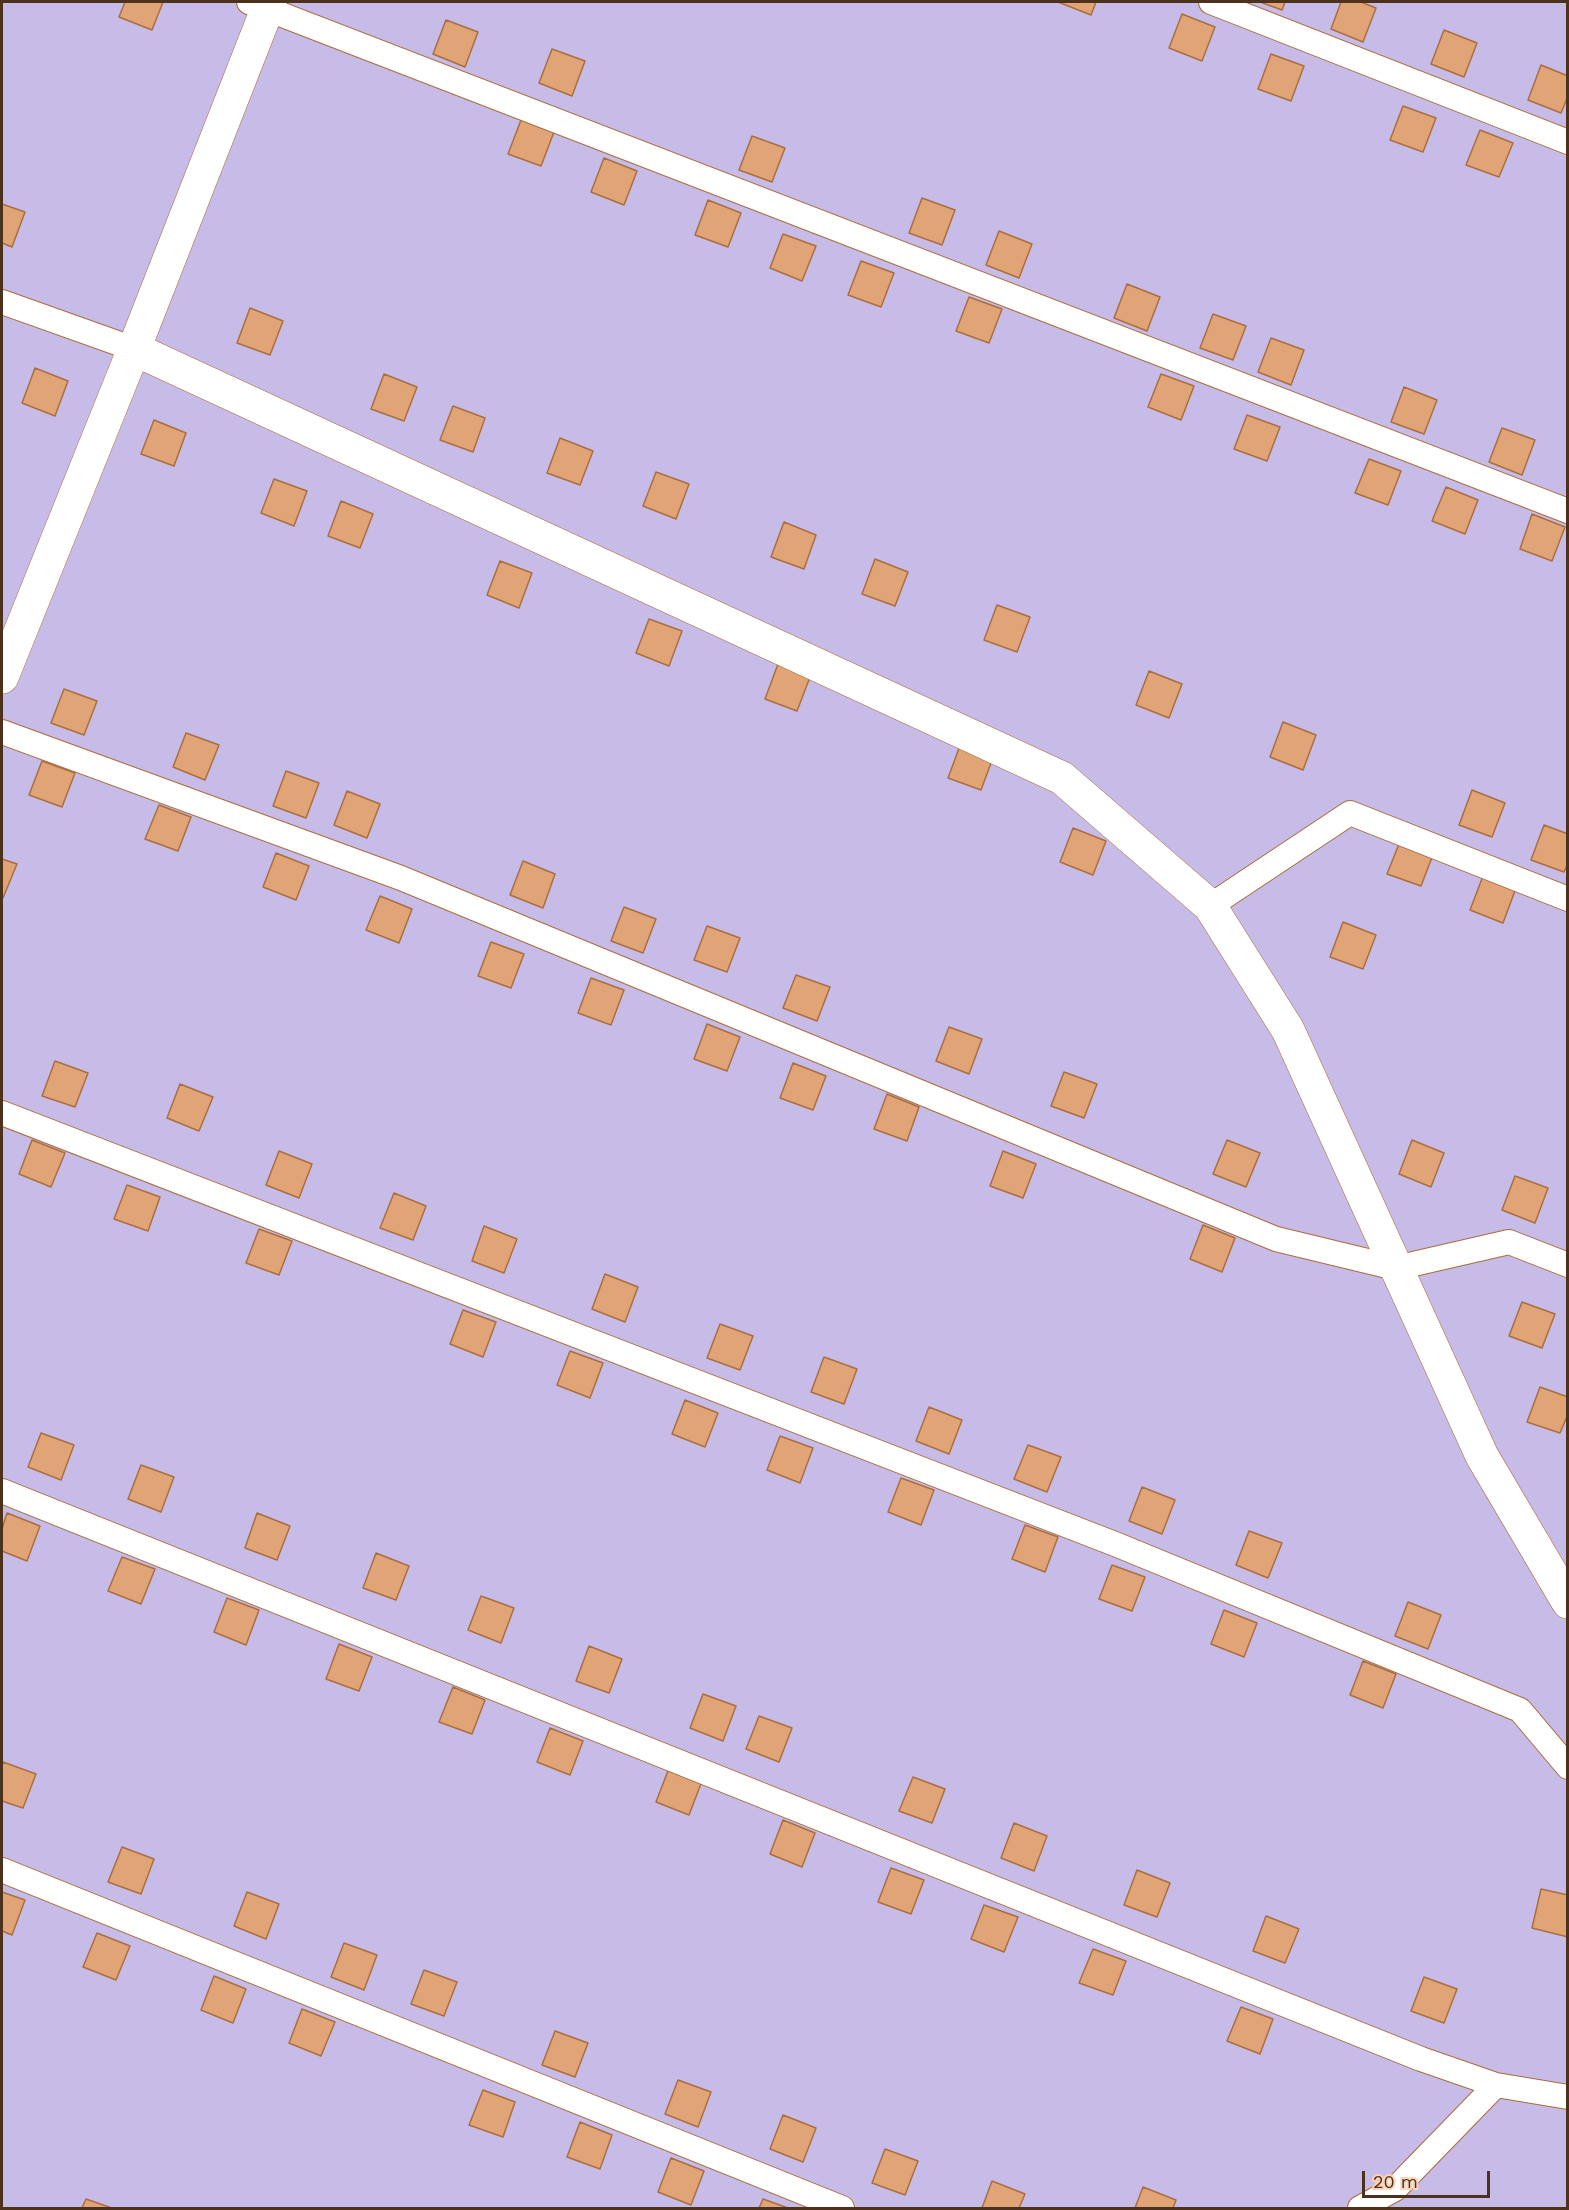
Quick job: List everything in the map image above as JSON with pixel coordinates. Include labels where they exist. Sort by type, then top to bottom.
[{"type":"street","points":[[2,677],[134,349],[262,4]]},
{"type":"street","points":[[134,349],[1062,778],[1210,906],[1288,1030],[1482,1456],[1568,1602]]},
{"type":"lane","points":[[1211,2],[1568,142]]},
{"type":"lane","points":[[262,4],[1568,511]]},
{"type":"lane","points":[[2,302],[134,349]]},
{"type":"lane","points":[[2,732],[401,878],[1276,1239],[1396,1268],[1509,1242],[1568,1265]]},
{"type":"lane","points":[[1210,906],[1350,813],[1568,899]]},
{"type":"lane","points":[[2,1113],[1114,1544],[1520,1710],[1568,1767]]},
{"type":"lane","points":[[2,1491],[1421,2060],[1496,2085],[1568,2097]]},
{"type":"lane","points":[[2,1870],[842,2208]]},
{"type":"lane","points":[[1360,2208],[1395,2189],[1496,2085]]},
{"type":"shaded area","points":[[2,2],[1567,2],[1567,2208],[2,2208]]},
{"type":"building","points":[[125,2],[163,2],[152,30],[119,17]]},
{"type":"building","points":[[1058,2],[1096,2],[1091,15]]},
{"type":"building","points":[[1260,2],[1285,2],[1282,10]]},
{"type":"building","points":[[1341,2],[1361,2],[1376,8],[1363,42],[1331,29]]},
{"type":"building","points":[[1182,14],[1215,27],[1202,61],[1169,48]]},
{"type":"building","points":[[446,20],[478,32],[465,67],[433,54]]},
{"type":"building","points":[[1444,30],[1477,43],[1464,77],[1431,64]]},
{"type":"building","points":[[552,49],[585,61],[572,96],[539,83]]},
{"type":"building","points":[[1271,54],[1304,66],[1291,101],[1258,89]]},
{"type":"building","points":[[1541,65],[1568,76],[1568,96],[1561,113],[1528,100]]},
{"type":"building","points":[[1403,106],[1436,118],[1423,152],[1390,140]]},
{"type":"building","points":[[521,120],[554,132],[541,166],[508,154]]},
{"type":"building","points":[[1480,130],[1513,143],[1499,177],[1466,165]]},
{"type":"building","points":[[752,136],[785,148],[772,182],[739,170]]},
{"type":"building","points":[[604,158],[637,171],[624,205],[591,192]]},
{"type":"building","points":[[922,198],[955,210],[942,245],[909,233]]},
{"type":"building","points":[[708,200],[741,213],[728,247],[695,235]]},
{"type":"building","points":[[2,204],[25,212],[12,247],[2,243]]},
{"type":"building","points":[[999,231],[1032,244],[1019,278],[986,265]]},
{"type":"building","points":[[783,234],[816,246],[802,281],[770,268]]},
{"type":"building","points":[[861,261],[894,273],[881,307],[848,295]]},
{"type":"building","points":[[1127,284],[1160,297],[1147,331],[1114,318]]},
{"type":"building","points":[[969,297],[1002,309],[989,343],[956,331]]},
{"type":"building","points":[[250,308],[283,321],[270,355],[237,343]]},
{"type":"building","points":[[1213,314],[1246,326],[1233,360],[1200,348]]},
{"type":"building","points":[[1271,338],[1304,350],[1291,385],[1258,372]]},
{"type":"building","points":[[35,368],[68,381],[55,416],[22,403]]},
{"type":"building","points":[[384,374],[417,387],[404,421],[371,409]]},
{"type":"building","points":[[1161,374],[1194,386],[1181,420],[1148,407]]},
{"type":"building","points":[[1404,387],[1437,400],[1424,434],[1391,422]]},
{"type":"building","points":[[453,406],[485,418],[473,452],[440,440]]},
{"type":"building","points":[[1247,415],[1280,427],[1267,461],[1234,449]]},
{"type":"building","points":[[154,420],[186,433],[174,466],[141,454]]},
{"type":"building","points":[[1502,428],[1535,440],[1522,475],[1489,462]]},
{"type":"building","points":[[560,438],[593,451],[580,485],[547,473]]},
{"type":"building","points":[[1369,459],[1401,471],[1388,505],[1355,493]]},
{"type":"building","points":[[656,472],[689,484],[676,519],[643,506]]},
{"type":"building","points":[[274,479],[307,491],[294,526],[261,513]]},
{"type":"building","points":[[1446,487],[1478,500],[1465,534],[1432,521]]},
{"type":"building","points":[[341,501],[373,514],[360,548],[328,536]]},
{"type":"building","points":[[1532,514],[1565,527],[1552,561],[1520,549]]},
{"type":"building","points":[[784,522],[816,535],[804,569],[771,557]]},
{"type":"building","points":[[875,559],[908,572],[895,606],[862,594]]},
{"type":"building","points":[[500,561],[532,573],[519,608],[487,595]]},
{"type":"building","points":[[997,605],[1030,617],[1017,652],[984,640]]},
{"type":"building","points":[[649,619],[682,631],[669,666],[636,653]]},
{"type":"building","points":[[778,664],[810,677],[797,711],[765,699]]},
{"type":"building","points":[[1149,671],[1182,684],[1169,718],[1136,705]]},
{"type":"building","points":[[64,689],[97,701],[84,735],[51,723]]},
{"type":"building","points":[[1283,722],[1316,735],[1303,770],[1270,757]]},
{"type":"building","points":[[186,733],[219,745],[205,780],[173,767]]},
{"type":"building","points":[[961,743],[994,755],[981,790],[948,778]]},
{"type":"building","points":[[42,761],[75,773],[62,807],[29,795]]},
{"type":"building","points":[[286,771],[319,783],[306,818],[273,806]]},
{"type":"building","points":[[1472,790],[1505,803],[1492,837],[1459,825]]},
{"type":"building","points":[[347,791],[380,804],[367,838],[334,825]]},
{"type":"building","points":[[159,805],[191,817],[178,851],[145,839]]},
{"type":"building","points":[[1544,825],[1568,834],[1568,863],[1564,872],[1531,860]]},
{"type":"building","points":[[1073,828],[1106,841],[1093,875],[1060,862]]},
{"type":"building","points":[[1401,839],[1434,852],[1421,886],[1387,874]]},
{"type":"building","points":[[276,853],[309,866],[296,900],[263,887]]},
{"type":"building","points":[[2,859],[17,864],[3,898],[2,898]]},
{"type":"building","points":[[523,861],[555,874],[543,908],[510,895]]},
{"type":"building","points":[[1483,876],[1516,888],[1503,923],[1470,910]]},
{"type":"building","points":[[380,896],[412,909],[399,943],[366,930]]},
{"type":"building","points":[[624,907],[656,919],[643,953],[611,941]]},
{"type":"building","points":[[1343,922],[1376,935],[1363,969],[1330,957]]},
{"type":"building","points":[[707,926],[740,938],[727,972],[694,960]]},
{"type":"building","points":[[491,942],[524,954],[511,988],[478,976]]},
{"type":"building","points":[[796,975],[830,987],[817,1021],[783,1008]]},
{"type":"building","points":[[591,978],[624,990],[611,1025],[578,1013]]},
{"type":"building","points":[[707,1024],[740,1037],[727,1071],[694,1059]]},
{"type":"building","points":[[949,1027],[982,1039],[969,1074],[936,1061]]},
{"type":"building","points":[[55,1061],[88,1073],[75,1107],[42,1096]]},
{"type":"building","points":[[793,1063],[826,1076],[813,1110],[780,1098]]},
{"type":"building","points":[[1064,1072],[1097,1084],[1084,1118],[1051,1106]]},
{"type":"building","points":[[180,1084],[213,1097],[199,1131],[167,1118]]},
{"type":"building","points":[[887,1094],[919,1107],[907,1141],[874,1129]]},
{"type":"building","points":[[32,1140],[65,1153],[51,1187],[19,1174]]},
{"type":"building","points":[[1227,1140],[1260,1153],[1246,1187],[1213,1174]]},
{"type":"building","points":[[1412,1140],[1444,1153],[1431,1187],[1399,1174]]},
{"type":"building","points":[[279,1151],[312,1164],[299,1198],[266,1185]]},
{"type":"building","points":[[1003,1151],[1036,1164],[1023,1198],[990,1186]]},
{"type":"building","points":[[1515,1176],[1548,1188],[1535,1223],[1502,1210]]},
{"type":"building","points":[[127,1185],[160,1197],[148,1231],[114,1219]]},
{"type":"building","points":[[394,1193],[426,1206],[413,1240],[380,1228]]},
{"type":"building","points":[[1203,1225],[1235,1238],[1222,1272],[1190,1259]]},
{"type":"building","points":[[484,1226],[517,1239],[504,1273],[472,1261]]},
{"type":"building","points":[[259,1229],[292,1241],[279,1275],[246,1263]]},
{"type":"building","points":[[605,1274],[638,1287],[625,1322],[592,1309]]},
{"type":"building","points":[[1522,1302],[1555,1314],[1542,1348],[1509,1336]]},
{"type":"building","points":[[463,1310],[496,1322],[483,1357],[450,1344]]},
{"type":"building","points":[[720,1324],[753,1336],[740,1370],[707,1358]]},
{"type":"building","points":[[570,1351],[603,1363],[590,1398],[557,1385]]},
{"type":"building","points":[[824,1357],[857,1369],[844,1404],[811,1392]]},
{"type":"building","points":[[1540,1387],[1568,1397],[1568,1414],[1560,1433],[1527,1422]]},
{"type":"building","points":[[685,1400],[718,1413],[705,1447],[672,1434]]},
{"type":"building","points":[[929,1407],[962,1420],[949,1454],[916,1441]]},
{"type":"building","points":[[41,1433],[74,1445],[61,1480],[28,1467]]},
{"type":"building","points":[[780,1436],[813,1448],[800,1483],[767,1470]]},
{"type":"building","points":[[1028,1445],[1061,1457],[1047,1492],[1014,1479]]},
{"type":"building","points":[[141,1465],[174,1477],[161,1512],[128,1499]]},
{"type":"building","points":[[901,1478],[934,1490],[921,1525],[888,1512]]},
{"type":"building","points":[[1142,1487],[1175,1500],[1162,1534],[1129,1521]]},
{"type":"building","points":[[7,1513],[40,1526],[27,1561],[2,1551],[2,1529]]},
{"type":"building","points":[[257,1513],[290,1526],[277,1560],[245,1548]]},
{"type":"building","points":[[1025,1525],[1058,1537],[1045,1572],[1012,1559]]},
{"type":"building","points":[[1249,1531],[1282,1543],[1268,1578],[1236,1565]]},
{"type":"building","points":[[376,1553],[409,1566],[396,1600],[363,1588]]},
{"type":"building","points":[[122,1557],[155,1569],[141,1604],[108,1591]]},
{"type":"building","points":[[1112,1565],[1145,1577],[1132,1611],[1099,1599]]},
{"type":"building","points":[[481,1596],[514,1608],[501,1643],[468,1630]]},
{"type":"building","points":[[227,1598],[259,1610],[246,1645],[214,1632]]},
{"type":"building","points":[[1408,1602],[1441,1615],[1428,1649],[1395,1636]]},
{"type":"building","points":[[1224,1610],[1257,1623],[1244,1657],[1211,1644]]},
{"type":"building","points":[[339,1644],[372,1657],[359,1691],[326,1679]]},
{"type":"building","points":[[589,1646],[622,1659],[609,1693],[576,1681]]},
{"type":"building","points":[[1363,1661],[1396,1674],[1383,1708],[1350,1695]]},
{"type":"building","points":[[453,1687],[485,1700],[472,1734],[439,1722]]},
{"type":"building","points":[[703,1694],[736,1706],[723,1741],[690,1728]]},
{"type":"building","points":[[759,1716],[792,1728],[779,1762],[746,1749]]},
{"type":"building","points":[[550,1728],[583,1741],[570,1775],[537,1762]]},
{"type":"building","points":[[3,1762],[36,1774],[23,1808],[2,1801]]},
{"type":"building","points":[[669,1768],[702,1781],[689,1815],[656,1802]]},
{"type":"building","points":[[913,1777],[945,1789],[932,1823],[899,1811]]},
{"type":"building","points":[[783,1820],[815,1833],[802,1867],[770,1854]]},
{"type":"building","points":[[1014,1823],[1047,1836],[1034,1871],[1001,1858]]},
{"type":"building","points":[[122,1847],[154,1859],[141,1894],[108,1882]]},
{"type":"building","points":[[891,1868],[924,1880],[911,1914],[878,1902]]},
{"type":"building","points":[[1137,1870],[1170,1883],[1157,1917],[1124,1905]]},
{"type":"building","points":[[1541,1889],[1568,1895],[1568,1937],[1532,1928]]},
{"type":"building","points":[[2,1892],[25,1900],[12,1935],[2,1931]]},
{"type":"building","points":[[247,1892],[279,1904],[266,1939],[234,1926]]},
{"type":"building","points":[[984,1905],[1018,1917],[1004,1952],[971,1939]]},
{"type":"building","points":[[1266,1916],[1299,1929],[1285,1963],[1253,1951]]},
{"type":"building","points":[[97,1933],[130,1946],[116,1980],[83,1967]]},
{"type":"building","points":[[344,1943],[377,1955],[364,1990],[331,1977]]},
{"type":"building","points":[[1093,1949],[1126,1961],[1113,1995],[1079,1983]]},
{"type":"building","points":[[424,1970],[457,1982],[444,2016],[411,2004]]},
{"type":"building","points":[[214,1976],[246,1989],[233,2023],[201,2010]]},
{"type":"building","points":[[1424,1977],[1457,1989],[1444,2023],[1411,2011]]},
{"type":"building","points":[[1241,2007],[1273,2019],[1260,2054],[1227,2041]]},
{"type":"building","points":[[302,2009],[335,2022],[321,2056],[289,2043]]},
{"type":"building","points":[[555,2031],[588,2043],[575,2077],[542,2065]]},
{"type":"building","points":[[678,2080],[711,2092],[698,2127],[665,2114]]},
{"type":"building","points":[[483,2090],[515,2102],[503,2137],[469,2125]]},
{"type":"building","points":[[783,2115],[816,2128],[803,2162],[770,2149]]},
{"type":"building","points":[[580,2122],[612,2135],[600,2169],[567,2157]]},
{"type":"building","points":[[885,2149],[918,2161],[905,2195],[872,2183]]},
{"type":"building","points":[[671,2158],[704,2171],[691,2205],[658,2192]]},
{"type":"building","points":[[992,2181],[1025,2194],[1019,2208],[982,2208]]},
{"type":"building","points":[[1143,2187],[1176,2200],[1173,2208],[1135,2208]]},
{"type":"building","points":[[86,2199],[112,2208],[82,2208]]},
{"type":"building","points":[[763,2199],[788,2208],[759,2208]]}]
